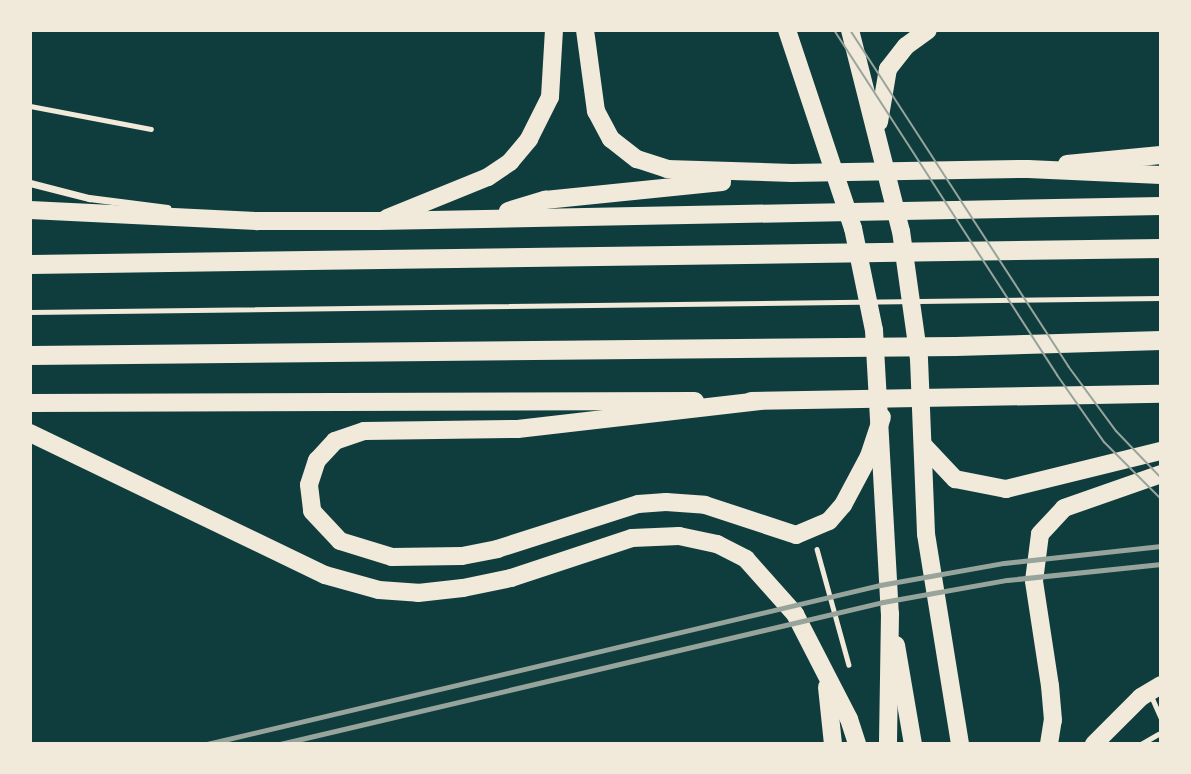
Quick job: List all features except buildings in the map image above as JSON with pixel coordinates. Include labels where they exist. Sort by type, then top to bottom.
[{"type":"highway","points":[[30,264],[1161,248]]},
{"type":"highway","points":[[30,355],[955,346],[1161,340]]},
{"type":"main road","points":[[378,221],[488,177],[510,162],[530,139],[550,97],[554,30]]},
{"type":"main road","points":[[585,30],[596,111],[611,139],[637,159],[667,169],[792,173],[1028,169],[1161,176]]},
{"type":"main road","points":[[787,30],[853,228],[874,330],[882,417],[890,614],[888,744]]},
{"type":"main road","points":[[850,30],[903,244],[919,359],[926,534],[961,742]]},
{"type":"main road","points":[[878,150],[878,105],[888,69],[906,46],[928,30]]},
{"type":"main road","points":[[1028,169],[1161,155]]},
{"type":"main road","points":[[483,218],[545,200],[792,173]]},
{"type":"main road","points":[[30,210],[258,221],[378,221],[1161,205]]},
{"type":"main road","points":[[30,403],[760,401],[1161,394]]},
{"type":"main road","points":[[760,401],[518,429],[364,431],[335,441],[317,460],[309,485],[312,511],[340,541],[392,557],[485,551],[638,504],[666,502],[705,505],[796,535],[810,531],[843,505],[869,456],[882,417]]},
{"type":"main road","points":[[30,433],[325,575],[379,590],[418,593],[463,588],[512,578],[632,538],[679,536],[717,544],[746,559],[771,583],[795,614],[849,719],[857,744]]},
{"type":"main road","points":[[923,445],[956,479],[1006,489],[1161,451]]},
{"type":"main road","points":[[1049,744],[1051,698],[1034,581],[1040,534],[1064,508],[1161,474]]},
{"type":"main road","points":[[890,614],[913,744]]},
{"type":"main road","points":[[827,680],[833,744]]},
{"type":"main road","points":[[1094,744],[1155,688]]},
{"type":"street","points":[[30,183],[89,198],[258,221]]},
{"type":"lane","points":[[30,106],[151,129]]},
{"type":"lane","points":[[30,312],[1161,298]]},
{"type":"lane","points":[[1155,688],[1161,718]]},
{"type":"path","points":[[810,531],[849,661],[848,669],[827,680]]},
{"type":"path","points":[[1141,744],[1161,732]]},
{"type":"tram line","points":[[834,30],[1057,375],[1104,442],[1161,499]]},
{"type":"tram line","points":[[850,30],[1068,366],[1116,431],[1161,478]]},
{"type":"railway","points":[[207,744],[880,585],[1004,563],[1161,546]]},
{"type":"railway","points":[[280,744],[883,602],[1007,580],[1161,564]]}]
